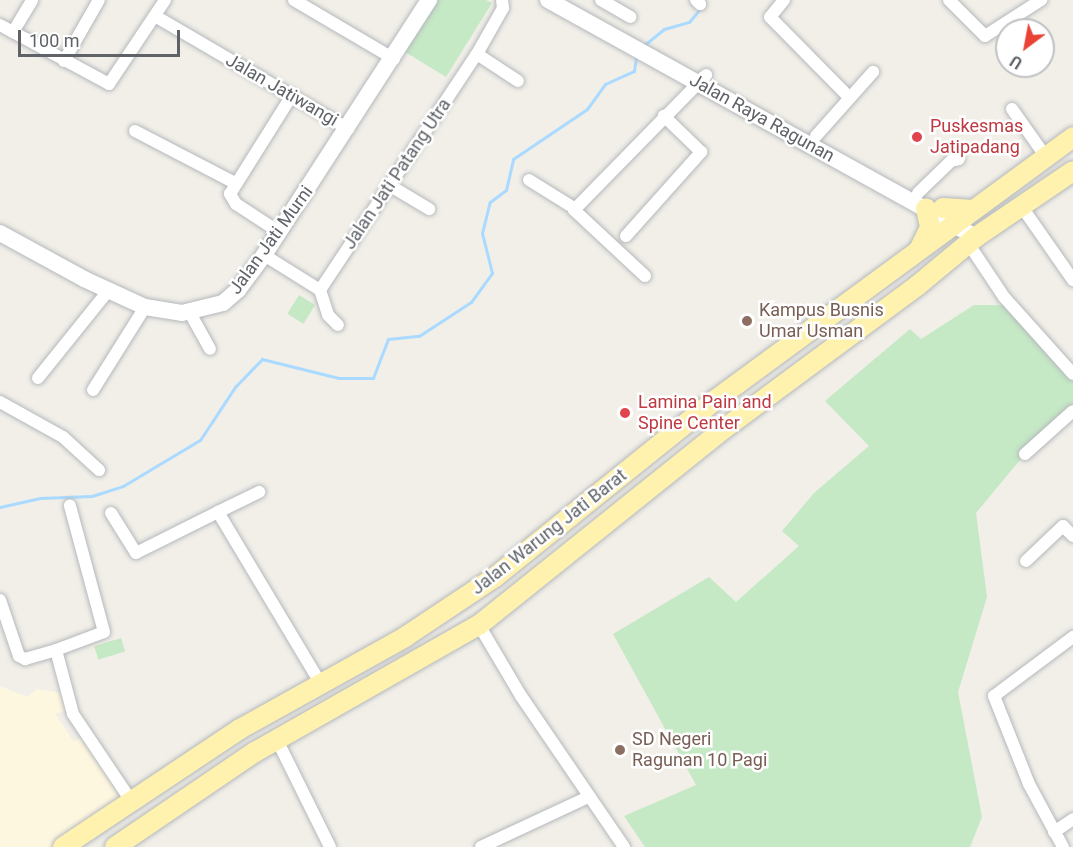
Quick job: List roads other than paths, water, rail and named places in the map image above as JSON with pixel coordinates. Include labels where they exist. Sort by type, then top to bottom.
[{"type":"main road","name":"Jalan Warung Jati Barat","points":[[63,847],[240,729],[405,637],[495,577],[714,401],[1073,137]]},
{"type":"main road","name":"Jalan Warung Jati Barat","points":[[115,847],[277,740],[479,625],[725,428],[917,286],[976,238],[1072,172]]},
{"type":"main road","points":[[919,250],[930,227],[929,203],[963,218]]},
{"type":"street","points":[[16,33],[32,0]]},
{"type":"street","points":[[64,62],[99,0]]},
{"type":"street","points":[[0,25],[100,82],[111,83],[165,0]]},
{"type":"street","points":[[294,0],[394,59]]},
{"type":"street","name":"Jalan Jati Murni","points":[[0,232],[108,291],[145,307],[190,313],[212,308],[231,297],[264,255],[394,59],[429,0]]},
{"type":"street","name":"Jalan Jati Patang Utra","points":[[320,290],[477,54],[503,9],[502,0]]},
{"type":"street","name":"Jalan Raya Ragunan","points":[[548,0],[629,31]]},
{"type":"street","name":"Jalan Raya Ragunan","points":[[570,0],[629,31],[677,65],[929,203]]},
{"type":"street","points":[[601,0],[629,31]]},
{"type":"street","points":[[784,0],[770,17],[849,97]]},
{"type":"street","points":[[949,0],[986,36],[1041,0]]},
{"type":"street","name":"Jalan Jatiwangi","points":[[155,16],[348,129]]},
{"type":"street","points":[[477,54],[518,81]]},
{"type":"street","points":[[816,136],[873,72]]},
{"type":"street","points":[[574,210],[664,116],[687,98],[703,79]]},
{"type":"street","points":[[279,232],[231,198],[236,183],[292,95]]},
{"type":"street","points":[[1012,109],[1046,157]]},
{"type":"street","name":"Jalan Raya Ragunan","points":[[760,110],[816,136],[929,203]]},
{"type":"street","points":[[626,237],[701,152],[664,116]]},
{"type":"street","points":[[135,131],[236,183]]},
{"type":"street","points":[[929,203],[951,161],[959,159]]},
{"type":"street","points":[[529,180],[574,210],[645,276]]},
{"type":"street","points":[[389,185],[429,209]]},
{"type":"street","points":[[1022,207],[1073,280]]},
{"type":"street","points":[[963,218],[976,238],[1004,297],[1073,374]]},
{"type":"street","points":[[264,255],[320,290],[328,315],[338,325]]},
{"type":"street","points":[[38,378],[108,291]]},
{"type":"street","points":[[93,390],[145,307]]},
{"type":"street","points":[[190,313],[210,349]]},
{"type":"street","points":[[0,402],[63,437],[99,470]]},
{"type":"street","points":[[1025,454],[1070,414]]},
{"type":"street","points":[[111,513],[131,551],[137,553],[259,492]]},
{"type":"street","points":[[0,600],[19,656],[25,659],[104,632],[70,506]]},
{"type":"street","points":[[218,512],[321,684]]},
{"type":"street","points":[[1026,561],[1069,529]]},
{"type":"street","points":[[479,625],[588,797],[624,847]]},
{"type":"street","points":[[1063,847],[1040,808],[994,696],[1073,637]]},
{"type":"street","points":[[56,650],[73,714],[132,802]]},
{"type":"street","points":[[277,740],[330,847]]},
{"type":"street","name":"Jalan Warung Jati Barat","points":[[132,847],[226,783],[236,766]]},
{"type":"street","points":[[481,847],[588,797]]},
{"type":"street","points":[[1054,832],[1073,819]]},
{"type":"waterway","points":[[643,46],[664,29],[689,22],[700,9]]},
{"type":"waterway","points":[[0,507],[40,498],[92,496],[123,486],[200,440],[235,387],[262,359],[339,378],[373,378],[388,339],[419,336],[471,302],[492,273],[482,233],[490,202],[506,190],[513,159],[587,109],[605,84],[634,71],[636,56]]},
{"type":"place","name":"Puskesmas Jatipadang","points":[[917,137]]},
{"type":"place","name":"Kampus Busnis Umar Usman","points":[[747,321]]},
{"type":"place","name":"Lamina Pain and Spine Center","points":[[625,413]]},
{"type":"place","name":"SD Negeri Ragunan 10 Pagi","points":[[620,750]]}]
